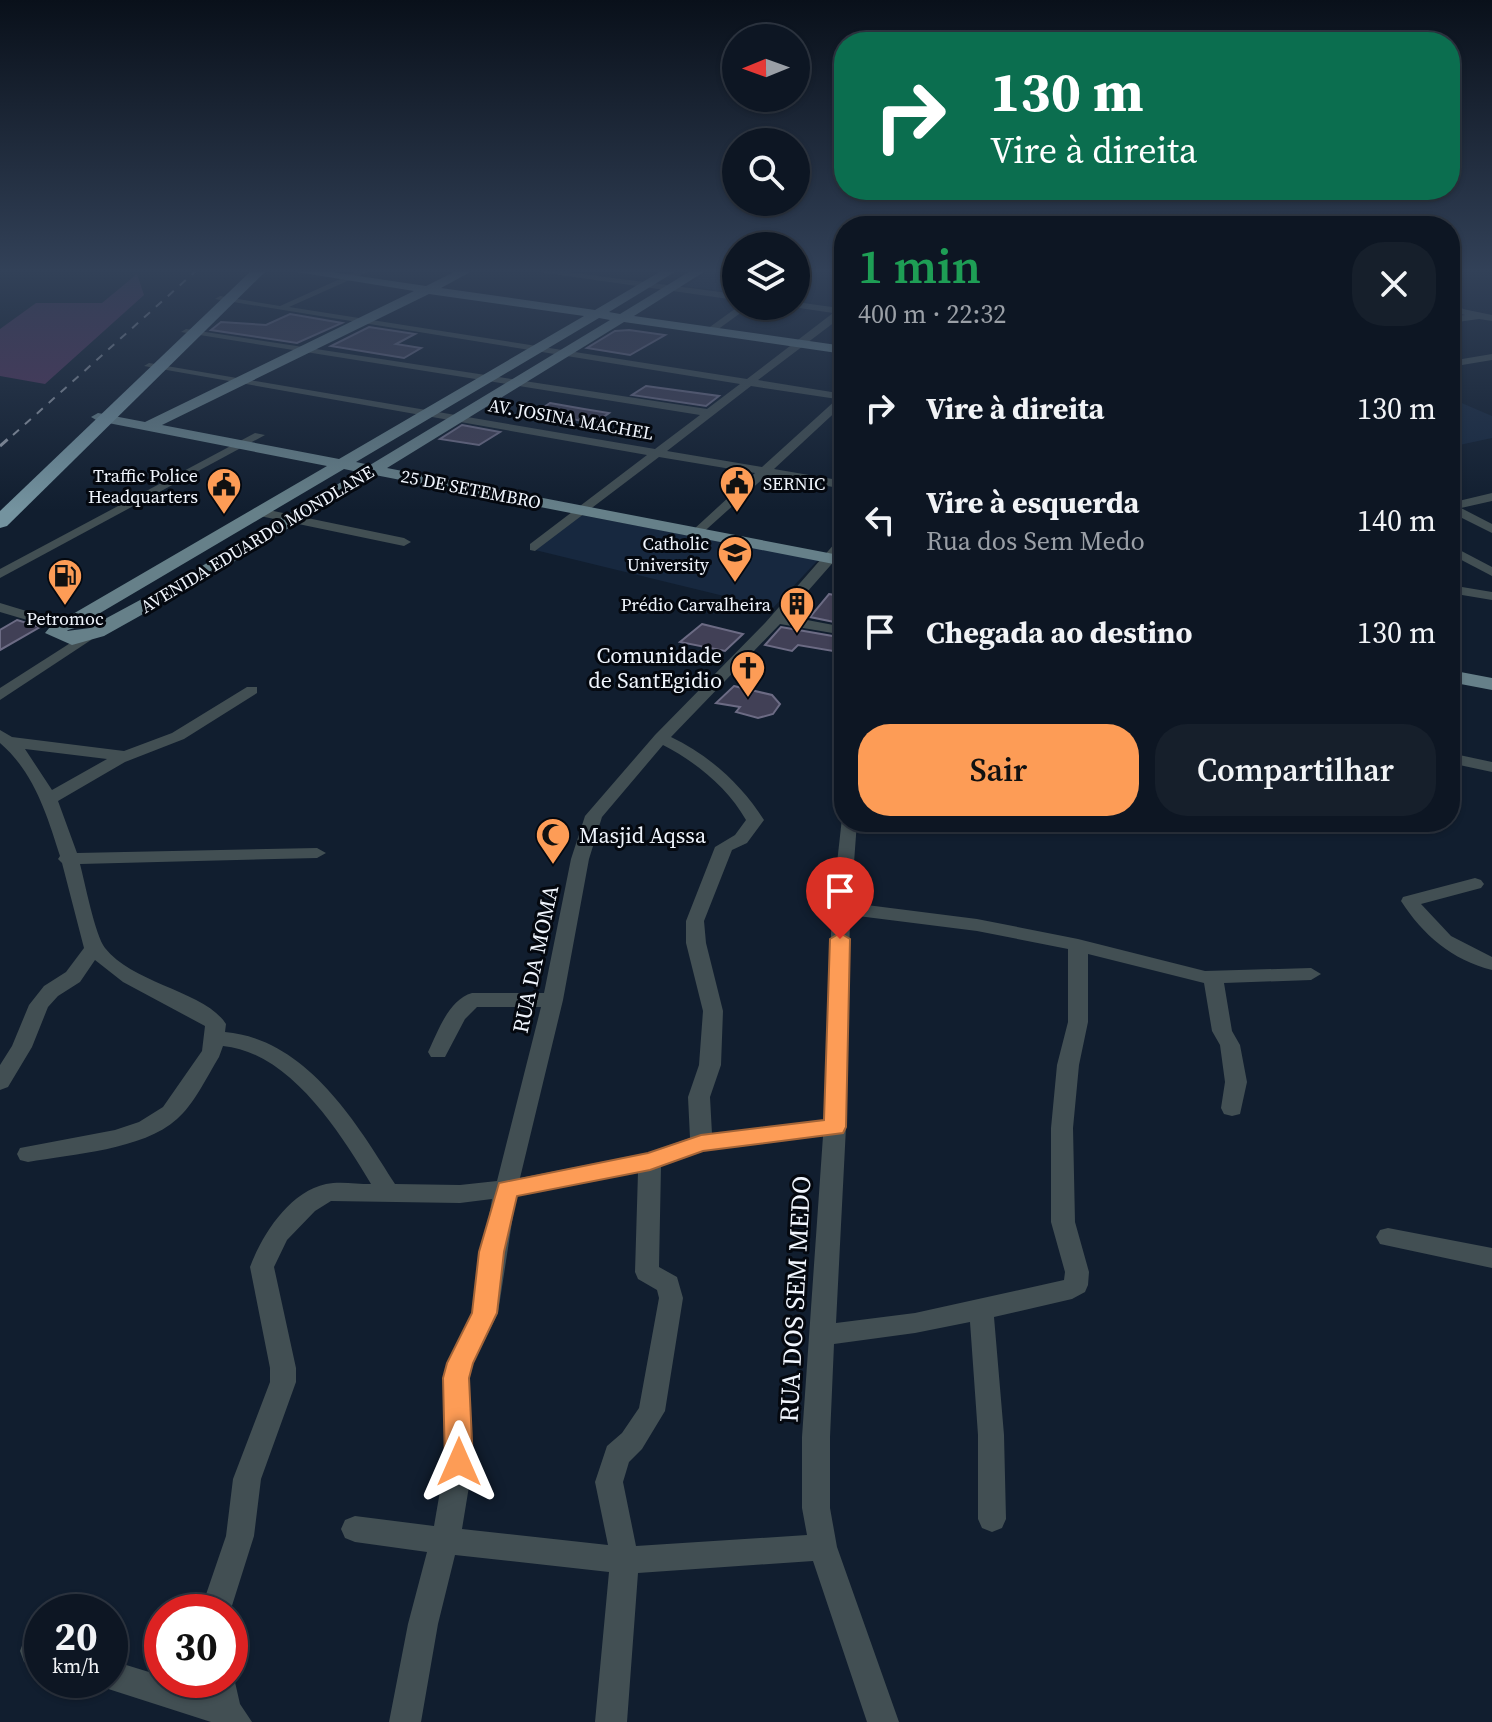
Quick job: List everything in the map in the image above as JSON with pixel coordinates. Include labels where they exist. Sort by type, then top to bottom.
[{"type":"highway","points":[[5,512],[173,350]]},
{"type":"main road","points":[[151,420],[293,350]]},
{"type":"main road","name":"AVENIDA EDUARDO MONDLANE","points":[[67,623],[536,350]]},
{"type":"main road","name":"AVENIDA EDUARDO MONDLANE","points":[[92,634],[198,576],[569,350]]},
{"type":"main road","name":"25 DE SETEMBRO","points":[[108,412],[259,435],[598,498],[834,551]]},
{"type":"main road","name":"25 DE SETEMBRO","points":[[151,420],[242,444],[371,471],[698,533],[834,551]]},
{"type":"main road","points":[[472,489],[488,478]]},
{"type":"main road","points":[[164,568],[198,576]]},
{"type":"main road","points":[[67,623],[96,621],[101,626],[92,634]]},
{"type":"main road","points":[[1460,662],[1492,667]]},
{"type":"main road","points":[[1460,678],[1492,684]]},
{"type":"street","points":[[305,350],[711,413]]},
{"type":"street","points":[[572,350],[834,394]]},
{"type":"street","points":[[535,547],[793,350]]},
{"type":"street","points":[[1460,362],[1492,357]]},
{"type":"street","name":"AV. JOSINA MACHEL","points":[[155,367],[834,483]]},
{"type":"street","points":[[698,533],[834,405]]},
{"type":"street","points":[[0,574],[259,435]]},
{"type":"street","points":[[1460,505],[1492,497]]},
{"type":"street","points":[[1477,501],[1492,509]]},
{"type":"street","points":[[259,512],[404,542]]},
{"type":"street","points":[[1460,512],[1492,529]]},
{"type":"street","points":[[1460,554],[1492,572]]},
{"type":"street","name":"RUA DA MOMA","points":[[405,1722],[423,1624],[453,1508],[459,1462],[456,1378],[460,1363],[485,1313],[491,1252],[553,1000],[580,859],[594,816],[661,738],[834,558]]},
{"type":"street","points":[[1460,591],[1492,596]]},
{"type":"street","points":[[0,607],[67,623]]},
{"type":"street","points":[[776,619],[834,629]]},
{"type":"street","points":[[0,695],[92,634]]},
{"type":"street","points":[[51,798],[124,756],[178,736],[252,690]]},
{"type":"street","points":[[661,738],[708,769],[750,809],[755,820],[741,839],[724,847],[695,921],[696,943],[713,1011],[710,1065],[699,1097],[701,1143]]},
{"type":"street","points":[[6,739],[124,756]]},
{"type":"street","points":[[6,739],[51,798],[94,948],[109,965],[207,1015],[216,1024],[212,1052],[171,1113],[147,1128],[116,1138],[28,1154]]},
{"type":"street","points":[[1460,752],[1492,759]]},
{"type":"street","points":[[1460,760],[1492,767]]},
{"type":"street","name":"RUA DOS SEM MEDO","points":[[847,832],[841,908],[835,1127],[816,1508],[823,1547],[883,1722]]},
{"type":"street","points":[[67,859],[317,853]]},
{"type":"street","points":[[1475,884],[1410,901],[1429,929],[1472,957],[1492,964]]},
{"type":"street","points":[[841,908],[977,925],[1078,945],[1168,970],[1213,976],[1311,974]]},
{"type":"street","points":[[823,1335],[915,1323],[1072,1289],[1078,1279],[1063,1222],[1062,1128],[1068,1065],[1078,1022],[1078,945]]},
{"type":"street","points":[[0,1082],[22,1047],[39,1005],[51,991],[73,977],[94,948]]},
{"type":"street","points":[[1213,976],[1222,1031],[1230,1045],[1236,1082],[1232,1108]]},
{"type":"street","points":[[438,1052],[457,1015],[472,1000],[553,1000]]},
{"type":"street","points":[[216,1038],[248,1041],[293,1069],[346,1124],[387,1191]]},
{"type":"street","points":[[221,1594],[240,1536],[247,1479],[283,1382],[283,1368],[262,1267],[267,1251],[314,1198],[328,1192],[460,1194],[507,1189],[650,1161],[701,1143],[835,1127]]},
{"type":"street","points":[[611,1722],[625,1560],[609,1482],[617,1455],[632,1441],[652,1411],[671,1298],[668,1284],[647,1272],[650,1161]]},
{"type":"street","points":[[1388,1237],[1492,1258]]},
{"type":"street","points":[[981,1307],[991,1435],[992,1519]]},
{"type":"street","points":[[355,1529],[444,1538],[548,1554],[625,1560],[823,1547]]},
{"type":"street","points":[[128,1681],[231,1716]]},
{"type":"shaded area","points":[[0,350],[82,350],[45,384],[0,376]]},
{"type":"shaded area","points":[[1460,402],[1492,416],[1492,438],[1460,445]]},
{"type":"shaded area","name":"Catholic University","points":[[581,515],[818,560],[773,608],[535,550]]},
{"type":"building","points":[[358,350],[417,350],[404,358]]},
{"type":"building","points":[[601,350],[638,350],[630,355]]},
{"type":"building","points":[[646,386],[719,396],[706,406],[632,395]]},
{"type":"building","points":[[550,403],[609,413],[595,423],[535,413]]},
{"type":"building","points":[[462,425],[500,432],[479,445],[440,439]]},
{"type":"building","points":[[829,594],[834,595],[834,622],[810,617]]},
{"type":"building","points":[[17,620],[40,627],[0,650],[0,630]]},
{"type":"building","points":[[702,624],[743,634],[725,651],[680,642]]},
{"type":"building","name":"Prédio Carvalheira","points":[[781,627],[834,636],[833,651],[798,645],[792,651],[765,645]]},
{"type":"building","name":"Comunidade de SantEgidio","points":[[734,686],[772,695],[780,704],[773,714],[758,718],[736,712],[740,707],[716,703]]},
{"type":"railway","points":[[13,435],[107,350]]},
{"type":"railway","points":[[0,446],[15,433]]},
{"type":"place","name":"SERNIC","points":[[737,514]]},
{"type":"place","name":"Traffic Police Headquarters","points":[[224,516]]},
{"type":"place","name":"Catholic University","points":[[735,584]]},
{"type":"place","name":"Petromoc","points":[[65,607]]},
{"type":"place","name":"Prédio Carvalheira","points":[[797,635]]},
{"type":"place","name":"Comunidade de SantEgidio","points":[[748,699]]},
{"type":"place","name":"Masjid Aqssa","points":[[553,866]]},
{"type":"route","points":[[459,1462],[456,1378],[460,1363],[485,1313],[491,1252],[507,1189],[650,1161],[701,1143],[835,1127],[840,939]]}]
